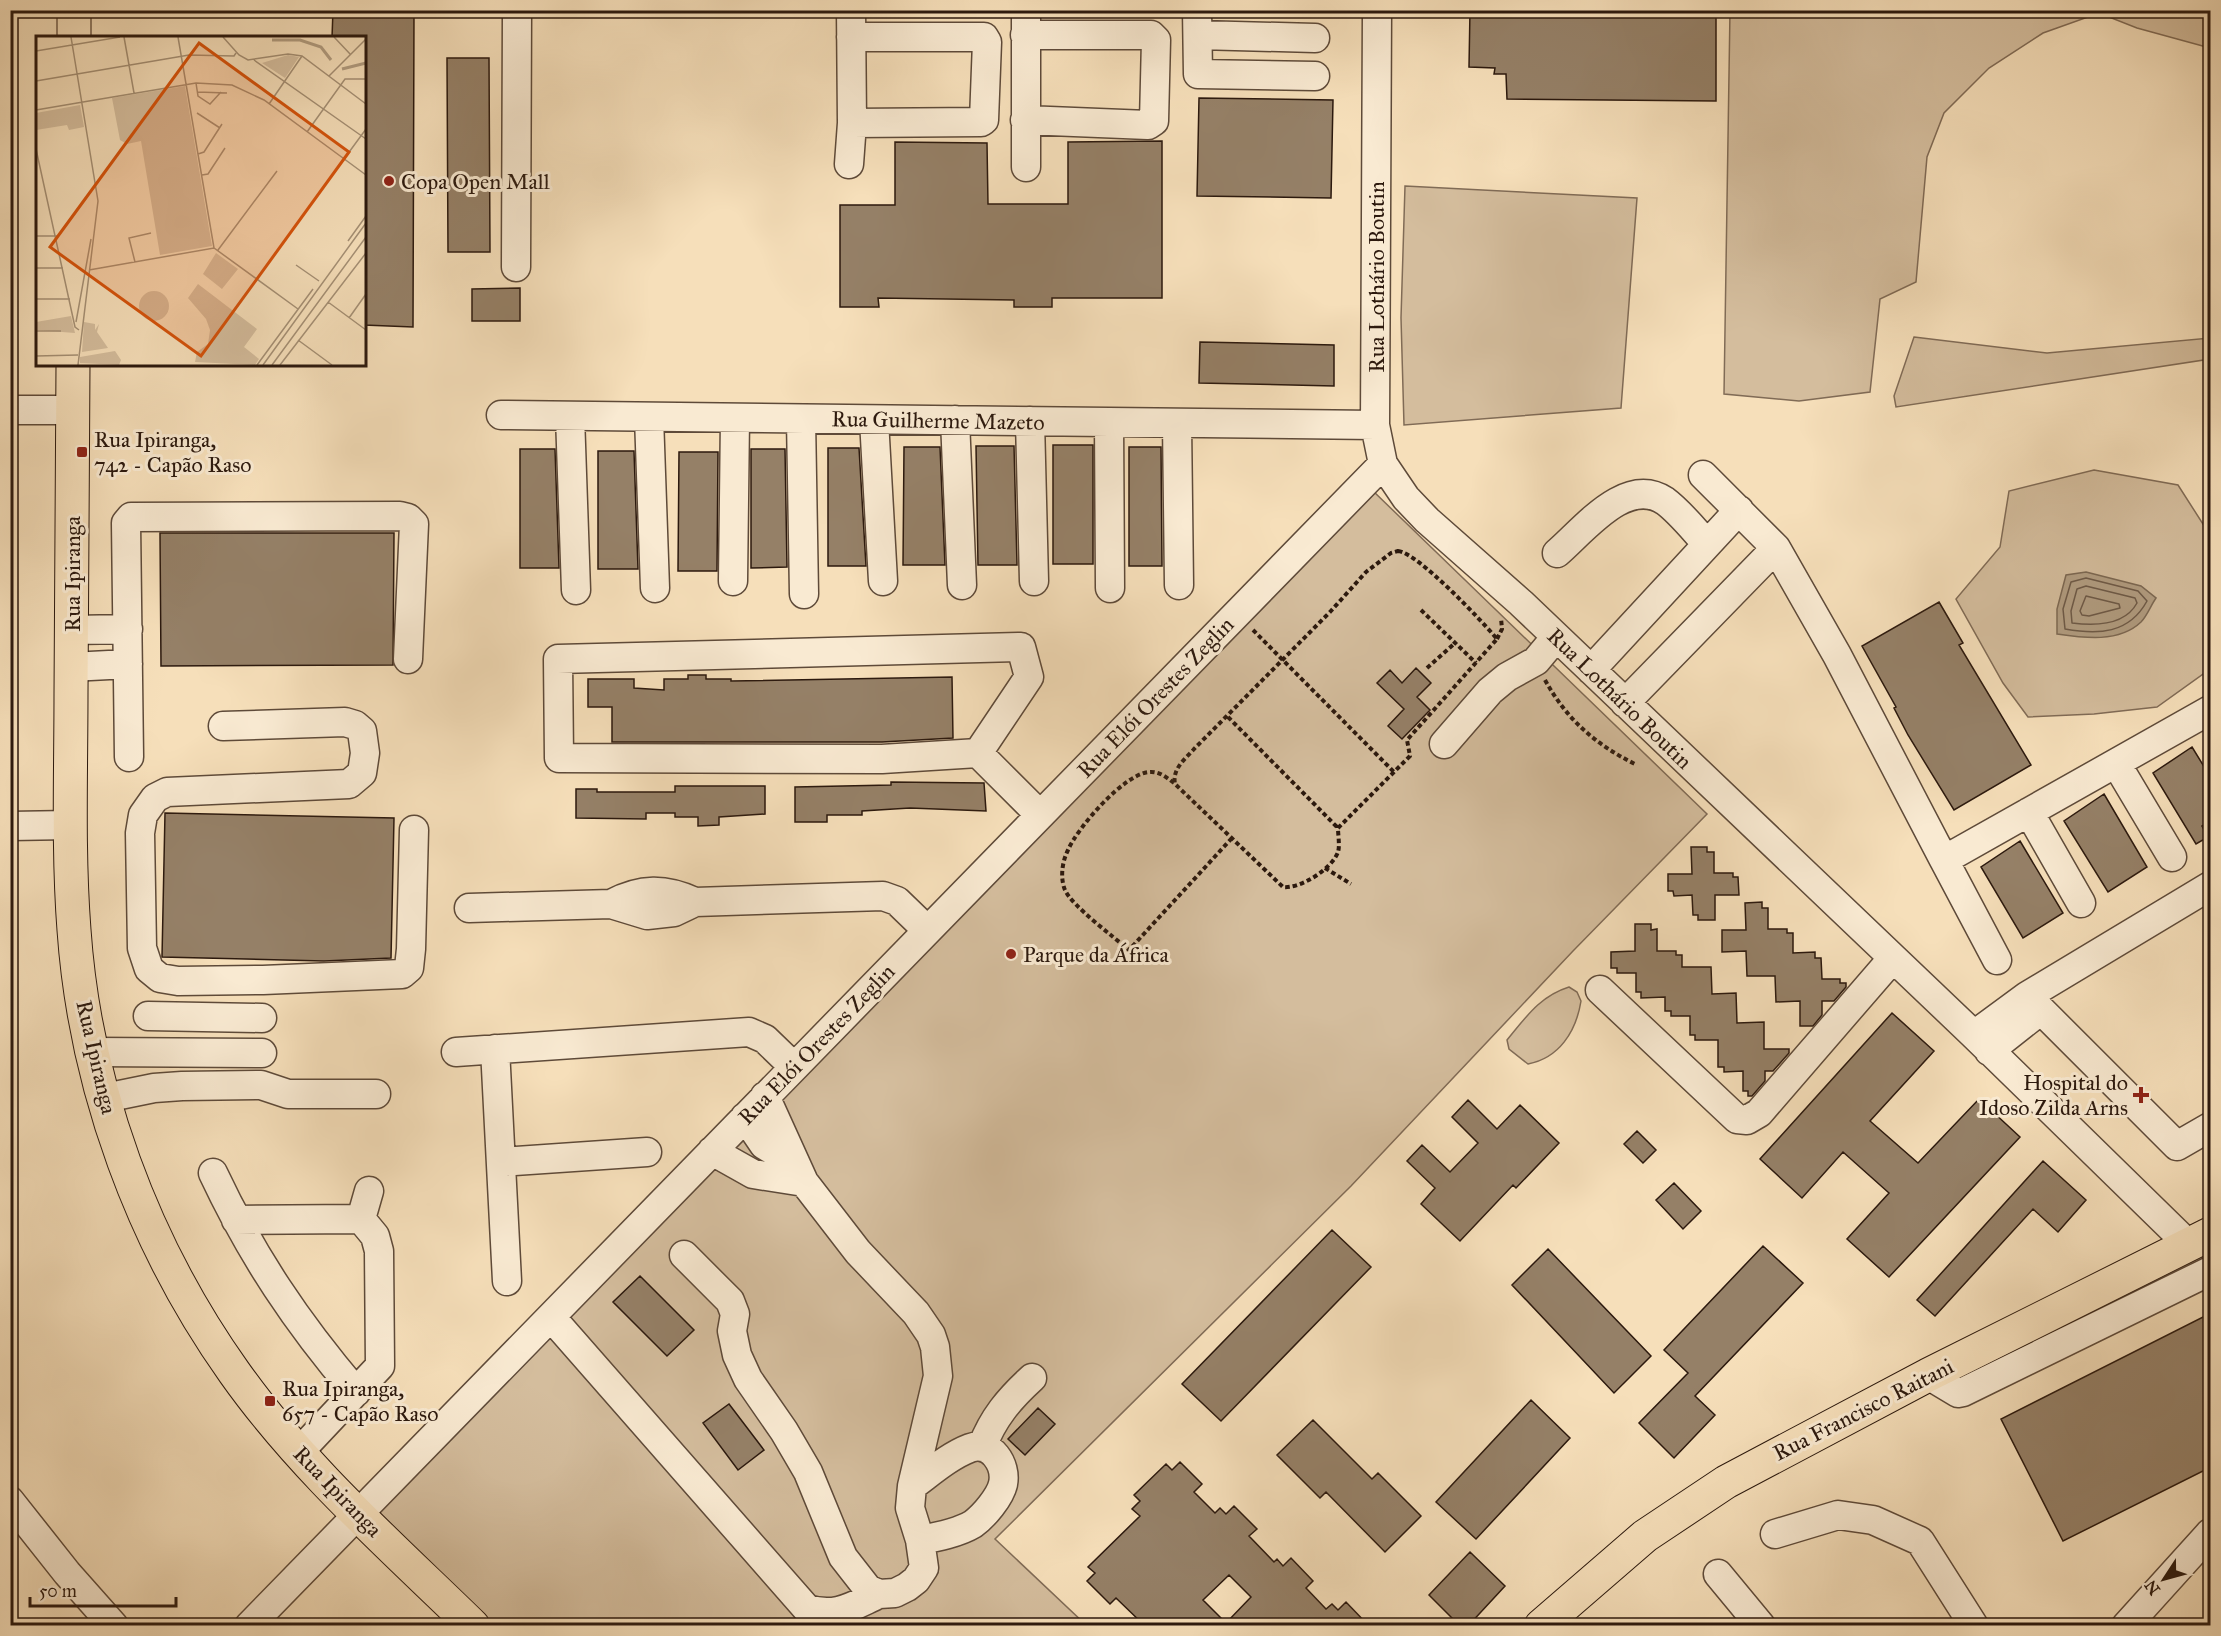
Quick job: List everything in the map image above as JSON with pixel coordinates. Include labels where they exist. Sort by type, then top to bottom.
[{"type":"main road","points":[[74,10],[74,36]]},
{"type":"main road","name":"Rua Ipiranga","points":[[73,366],[70,825],[74,932],[79,977],[93,1052],[105,1098],[136,1191],[174,1275],[235,1373],[299,1452],[358,1514],[473,1626]]},
{"type":"main road","name":"Rua Francisco Raitani","points":[[1541,1626],[1610,1564],[1681,1509],[1774,1455],[2200,1239]]},
{"type":"street","points":[[516,267],[517,10]]},
{"type":"street","name":"Rua Lothário Boutin","points":[[1377,10],[1375,425],[1383,464],[1406,498],[1427,520],[1556,637],[1982,1043],[2200,1239]]},
{"type":"street","points":[[1025,120],[1148,125],[1154,121],[1156,40],[1151,35],[1026,23],[1025,120],[1026,167]]},
{"type":"street","points":[[1315,38],[1198,23],[1198,74],[1315,76]]},
{"type":"street","points":[[849,164],[852,123],[851,24],[984,37],[987,42],[984,120],[981,122],[852,123]]},
{"type":"street","points":[[10,410],[72,410]]},
{"type":"street","name":"Rua Guilherme Mazeto","points":[[501,415],[1375,425]]},
{"type":"street","points":[[570,416],[576,590]]},
{"type":"street","points":[[649,417],[655,588]]},
{"type":"street","points":[[733,581],[735,418]]},
{"type":"street","points":[[801,419],[804,594]]},
{"type":"street","points":[[874,420],[883,581]]},
{"type":"street","points":[[956,420],[962,585]]},
{"type":"street","points":[[1030,421],[1034,581]]},
{"type":"street","points":[[1110,422],[1110,588]]},
{"type":"street","points":[[1177,423],[1179,585]]},
{"type":"street","name":"Rua Elói Orestes Zeglin","points":[[249,1626],[1383,464]]},
{"type":"street","points":[[1703,475],[1776,548],[1837,655],[1997,960]]},
{"type":"street","points":[[1557,553],[1611,505],[1627,496],[1651,494],[1666,502],[1707,544]]},
{"type":"street","points":[[1591,670],[1739,510]]},
{"type":"street","points":[[129,757],[126,523],[131,517],[400,516],[408,518],[414,524],[408,659]]},
{"type":"street","points":[[1625,703],[1776,548]]},
{"type":"street","points":[[72,630],[128,629]]},
{"type":"street","points":[[1444,744],[1507,676],[1536,661],[1556,637]]},
{"type":"street","points":[[978,753],[1029,677],[1022,648],[558,659],[559,758],[882,759],[978,753],[1040,815]]},
{"type":"street","points":[[71,667],[128,664]]},
{"type":"street","points":[[1944,860],[2116,763],[2209,714]]},
{"type":"street","points":[[223,726],[345,722],[355,725],[362,731],[365,753],[362,773],[349,784],[167,792],[155,798],[143,815],[140,856],[142,948],[149,969],[160,978],[178,981],[263,980],[402,974],[409,968],[414,830]]},
{"type":"street","points":[[2116,763],[2172,857]]},
{"type":"street","points":[[2029,812],[2080,903]]},
{"type":"street","points":[[10,826],[70,825]]},
{"type":"street","points":[[1982,1043],[2034,1003],[2211,886]]},
{"type":"street","points":[[469,908],[611,904],[647,915],[674,912],[695,902],[890,897],[927,930]]},
{"type":"street","points":[[1600,990],[1737,1119],[1747,1120],[1764,1107],[1893,958]]},
{"type":"street","points":[[261,1085],[263,980]]},
{"type":"street","points":[[2034,1003],[2177,1146],[2211,1127]]},
{"type":"street","points":[[148,1016],[262,1018]]},
{"type":"street","points":[[456,1052],[749,1032],[765,1039],[794,1067]]},
{"type":"street","points":[[495,1049],[507,1281]]},
{"type":"street","points":[[93,1052],[262,1053]]},
{"type":"street","points":[[151,1052],[154,1088]]},
{"type":"street","points":[[105,1098],[154,1088],[261,1085],[288,1094],[376,1094]]},
{"type":"street","points":[[550,1317],[807,1609],[824,1614],[841,1611],[879,1594],[895,1593],[916,1580],[924,1568],[920,1540],[910,1508],[912,1486],[938,1376],[938,1361],[931,1335],[916,1313],[858,1252],[799,1173],[765,1096]]},
{"type":"street","points":[[745,1117],[764,1145],[799,1173]]},
{"type":"street","points":[[712,1151],[753,1174],[799,1173]]},
{"type":"street","points":[[501,1162],[647,1152]]},
{"type":"street","points":[[213,1173],[236,1220],[286,1304],[356,1392]]},
{"type":"street","points":[[361,1219],[369,1191]]},
{"type":"street","points":[[299,1452],[380,1366],[379,1251],[375,1236],[361,1219]]},
{"type":"street","points":[[236,1220],[361,1219]]},
{"type":"street","points":[[684,1255],[730,1301],[735,1314],[732,1331],[737,1355],[748,1379],[784,1431],[808,1472],[843,1557],[868,1589],[879,1594]]},
{"type":"street","points":[[1928,1375],[1958,1393],[1963,1392],[2211,1271]]},
{"type":"street","points":[[982,1447],[990,1424],[1032,1378]]},
{"type":"street","points":[[912,1486],[971,1448],[982,1447],[995,1454],[1002,1465],[1003,1487],[994,1501],[973,1524],[939,1537],[920,1540]]},
{"type":"street","points":[[10,1500],[67,1573],[114,1626]]},
{"type":"street","points":[[1775,1534],[1838,1515],[1873,1520],[1920,1541],[1974,1626]]},
{"type":"street","points":[[2126,1626],[2211,1533]]},
{"type":"street","points":[[1718,1574],[1761,1626]]},
{"type":"path","points":[[1175,784],[1178,768],[1366,572],[1391,553],[1405,552],[1497,639]]},
{"type":"path","points":[[1421,610],[1476,663]]},
{"type":"path","points":[[1338,828],[1410,756],[1407,740],[1497,639],[1502,629],[1501,612],[1509,617]]},
{"type":"path","points":[[1248,626],[1394,772]]},
{"type":"path","points":[[1427,668],[1454,644]]},
{"type":"path","points":[[1536,661],[1553,694],[1578,727],[1596,741],[1637,765]]},
{"type":"path","points":[[1228,717],[1338,828],[1338,853],[1324,868],[1307,882],[1291,888],[1283,887],[1232,838],[1175,784],[1160,773],[1137,775],[1115,790],[1074,838],[1067,852],[1062,873],[1065,891],[1075,903],[1129,950],[1232,838]]},
{"type":"path","points":[[1324,868],[1351,884]]},
{"type":"shaded area","points":[[1730,11],[2210,11],[2210,48],[2137,28],[2099,13],[2043,33],[1989,68],[1944,113],[1927,157],[1916,282],[1880,299],[1870,392],[1799,401],[1724,394]]},
{"type":"shaded area","points":[[1405,186],[1637,198],[1621,408],[1404,425],[1401,318]]},
{"type":"shaded area","points":[[1914,337],[2047,353],[2210,338],[2210,359],[1896,407],[1894,396]]},
{"type":"shaded area","points":[[2094,470],[2178,485],[2210,535],[2210,669],[2157,707],[2094,714],[2028,717],[2003,683],[1956,599],[2000,547],[2009,491]]},
{"type":"shaded area","points":[[1372,490],[1707,814],[1573,951],[1351,1186],[995,1539],[1086,1625],[490,1625],[375,1513]]},
{"type":"shaded area","points":[[1569,987],[1577,992],[1581,1001],[1570,1033],[1557,1050],[1549,1056],[1528,1064],[1509,1049],[1507,1040],[1527,1015],[1542,1002]]},
{"type":"water","points":[[2086,572],[2141,586],[2156,598],[2141,622],[2122,633],[2101,637],[2057,634],[2057,609],[2066,575]]},
{"type":"building","name":"Copa Open Mall","points":[[333,10],[414,10],[413,327],[366,325],[366,36],[332,36]]},
{"type":"building","points":[[1470,10],[1716,10],[1716,101],[1507,99],[1506,74],[1494,74],[1495,68],[1469,67]]},
{"type":"building","points":[[447,58],[489,58],[490,252],[448,252]]},
{"type":"building","points":[[1199,98],[1333,100],[1331,198],[1197,196]]},
{"type":"building","points":[[1162,141],[1162,298],[1052,298],[1052,307],[1014,307],[1014,300],[878,298],[879,307],[840,307],[840,205],[895,205],[895,142],[987,143],[988,204],[1068,204],[1068,142]]},
{"type":"building","points":[[520,288],[520,321],[472,321],[472,289]]},
{"type":"building","points":[[1200,342],[1334,345],[1334,386],[1199,383]]},
{"type":"building","points":[[1053,445],[1093,445],[1093,564],[1053,564]]},
{"type":"building","points":[[976,446],[1014,446],[1017,565],[978,565]]},
{"type":"building","points":[[904,447],[940,447],[945,565],[903,565]]},
{"type":"building","points":[[1129,447],[1161,447],[1162,566],[1129,566]]},
{"type":"building","points":[[828,448],[859,448],[866,566],[828,566]]},
{"type":"building","points":[[520,449],[555,449],[559,568],[520,568]]},
{"type":"building","points":[[751,449],[785,449],[787,567],[751,568]]},
{"type":"building","points":[[598,451],[634,451],[638,569],[598,569]]},
{"type":"building","points":[[679,452],[718,452],[717,571],[678,571]]},
{"type":"building","points":[[160,533],[394,533],[393,665],[161,666]]},
{"type":"building","points":[[1939,602],[1963,643],[1959,645],[2031,765],[1954,810],[1908,735],[1894,708],[1896,707],[1862,646]]},
{"type":"building","points":[[1416,668],[1431,683],[1417,697],[1430,710],[1402,739],[1388,726],[1404,709],[1377,683],[1390,670],[1402,683]]},
{"type":"building","points":[[688,675],[706,675],[706,679],[731,679],[731,681],[952,677],[953,738],[882,742],[612,742],[612,707],[588,707],[588,679],[634,679],[634,688],[664,690],[664,679],[688,679]]},
{"type":"building","points":[[2192,747],[2211,778],[2211,821],[2202,826],[2208,837],[2196,844],[2153,773]]},
{"type":"building","points":[[891,782],[984,783],[986,811],[910,808],[862,811],[862,815],[827,815],[827,822],[795,822],[795,787],[891,785]]},
{"type":"building","points":[[675,786],[765,786],[765,814],[719,817],[719,825],[698,826],[698,817],[675,817],[675,813],[646,813],[646,819],[576,818],[576,789],[597,789],[597,792],[675,792]]},
{"type":"building","points":[[2104,794],[2147,867],[2108,892],[2064,821]]},
{"type":"building","points":[[165,813],[394,818],[391,958],[324,961],[162,957]]},
{"type":"building","points":[[2020,841],[2063,913],[2023,938],[1981,867]]},
{"type":"building","points":[[1691,847],[1707,847],[1707,852],[1714,852],[1714,873],[1733,873],[1733,877],[1738,877],[1739,895],[1715,895],[1715,920],[1698,920],[1698,915],[1693,915],[1692,895],[1674,896],[1673,891],[1668,891],[1668,874],[1692,874]]},
{"type":"building","points":[[1762,902],[1762,908],[1768,908],[1768,929],[1787,929],[1787,933],[1793,933],[1793,953],[1815,952],[1815,958],[1821,958],[1822,979],[1840,979],[1840,983],[1846,983],[1846,987],[1834,1001],[1822,1001],[1822,1015],[1813,1026],[1800,1026],[1800,1001],[1776,1002],[1775,976],[1747,976],[1746,951],[1722,952],[1722,930],[1746,930],[1745,903]]},
{"type":"building","points":[[1635,924],[1651,924],[1651,930],[1657,929],[1657,951],[1676,951],[1676,955],[1682,955],[1682,967],[1711,967],[1712,994],[1736,993],[1737,1023],[1764,1022],[1764,1049],[1789,1049],[1789,1053],[1773,1071],[1765,1071],[1765,1081],[1752,1096],[1748,1096],[1748,1091],[1743,1091],[1743,1071],[1724,1072],[1724,1067],[1718,1067],[1718,1040],[1695,1040],[1695,1035],[1690,1035],[1690,1016],[1671,1016],[1671,1011],[1665,1011],[1665,997],[1641,998],[1641,992],[1636,992],[1636,973],[1617,973],[1617,968],[1611,968],[1611,952],[1635,951]]},
{"type":"building","points":[[1892,1013],[1934,1051],[1870,1121],[1918,1163],[1979,1099],[2020,1137],[1889,1277],[1847,1239],[1889,1193],[1843,1152],[1802,1198],[1760,1159]]},
{"type":"building","points":[[1468,1100],[1497,1129],[1520,1105],[1559,1143],[1516,1188],[1513,1185],[1460,1241],[1421,1204],[1435,1188],[1407,1161],[1422,1145],[1450,1172],[1478,1143],[1452,1117]]},
{"type":"building","points":[[1637,1131],[1656,1150],[1643,1163],[1624,1144]]},
{"type":"building","points":[[2043,1161],[2086,1200],[2058,1232],[2033,1209],[1935,1316],[1917,1300]]},
{"type":"building","points":[[1674,1183],[1701,1211],[1683,1229],[1656,1200]]},
{"type":"building","points":[[1332,1230],[1371,1267],[1221,1421],[1182,1384]]},
{"type":"building","points":[[1763,1246],[1803,1283],[1695,1396],[1715,1415],[1674,1458],[1639,1423],[1688,1373],[1664,1350]]},
{"type":"building","points":[[1548,1249],[1651,1356],[1614,1393],[1512,1285]]},
{"type":"building","points":[[640,1276],[694,1330],[667,1356],[613,1302]]},
{"type":"building","points":[[2211,1313],[2211,1467],[2063,1541],[2001,1419]]},
{"type":"building","points":[[1531,1400],[1570,1438],[1476,1539],[1436,1502]]},
{"type":"building","points":[[729,1404],[764,1450],[738,1470],[703,1423]]},
{"type":"building","points":[[1038,1408],[1055,1424],[1025,1455],[1008,1439]]},
{"type":"building","points":[[1313,1420],[1372,1479],[1378,1473],[1421,1516],[1385,1552],[1326,1492],[1320,1498],[1277,1455]]},
{"type":"building","points":[[1180,1462],[1202,1484],[1194,1492],[1215,1513],[1220,1508],[1226,1514],[1234,1506],[1257,1529],[1249,1536],[1274,1562],[1277,1559],[1283,1566],[1291,1558],[1313,1581],[1306,1588],[1326,1609],[1332,1604],[1338,1610],[1346,1602],[1369,1626],[1145,1626],[1116,1598],[1110,1604],[1087,1581],[1095,1573],[1088,1567],[1140,1516],[1132,1509],[1140,1501],[1134,1495],[1166,1464],[1172,1470]],"holes":[[[1229,1575],[1251,1597],[1226,1623],[1203,1600]]]},
{"type":"building","points":[[1470,1552],[1505,1586],[1468,1626],[1460,1626],[1429,1595]]},
{"type":"place","name":"Copa Open Mall","points":[[389,181]]},
{"type":"place","name":"Rua Ipiranga, 742 - Capão Raso","points":[[82,452]]},
{"type":"place","name":"Parque da África","points":[[1011,954]]},
{"type":"place","name":"Hospital do Idoso Zilda Arns","points":[[2141,1095]]},
{"type":"place","name":"Rua Ipiranga, 657 - Capão Raso","points":[[270,1401]]}]
